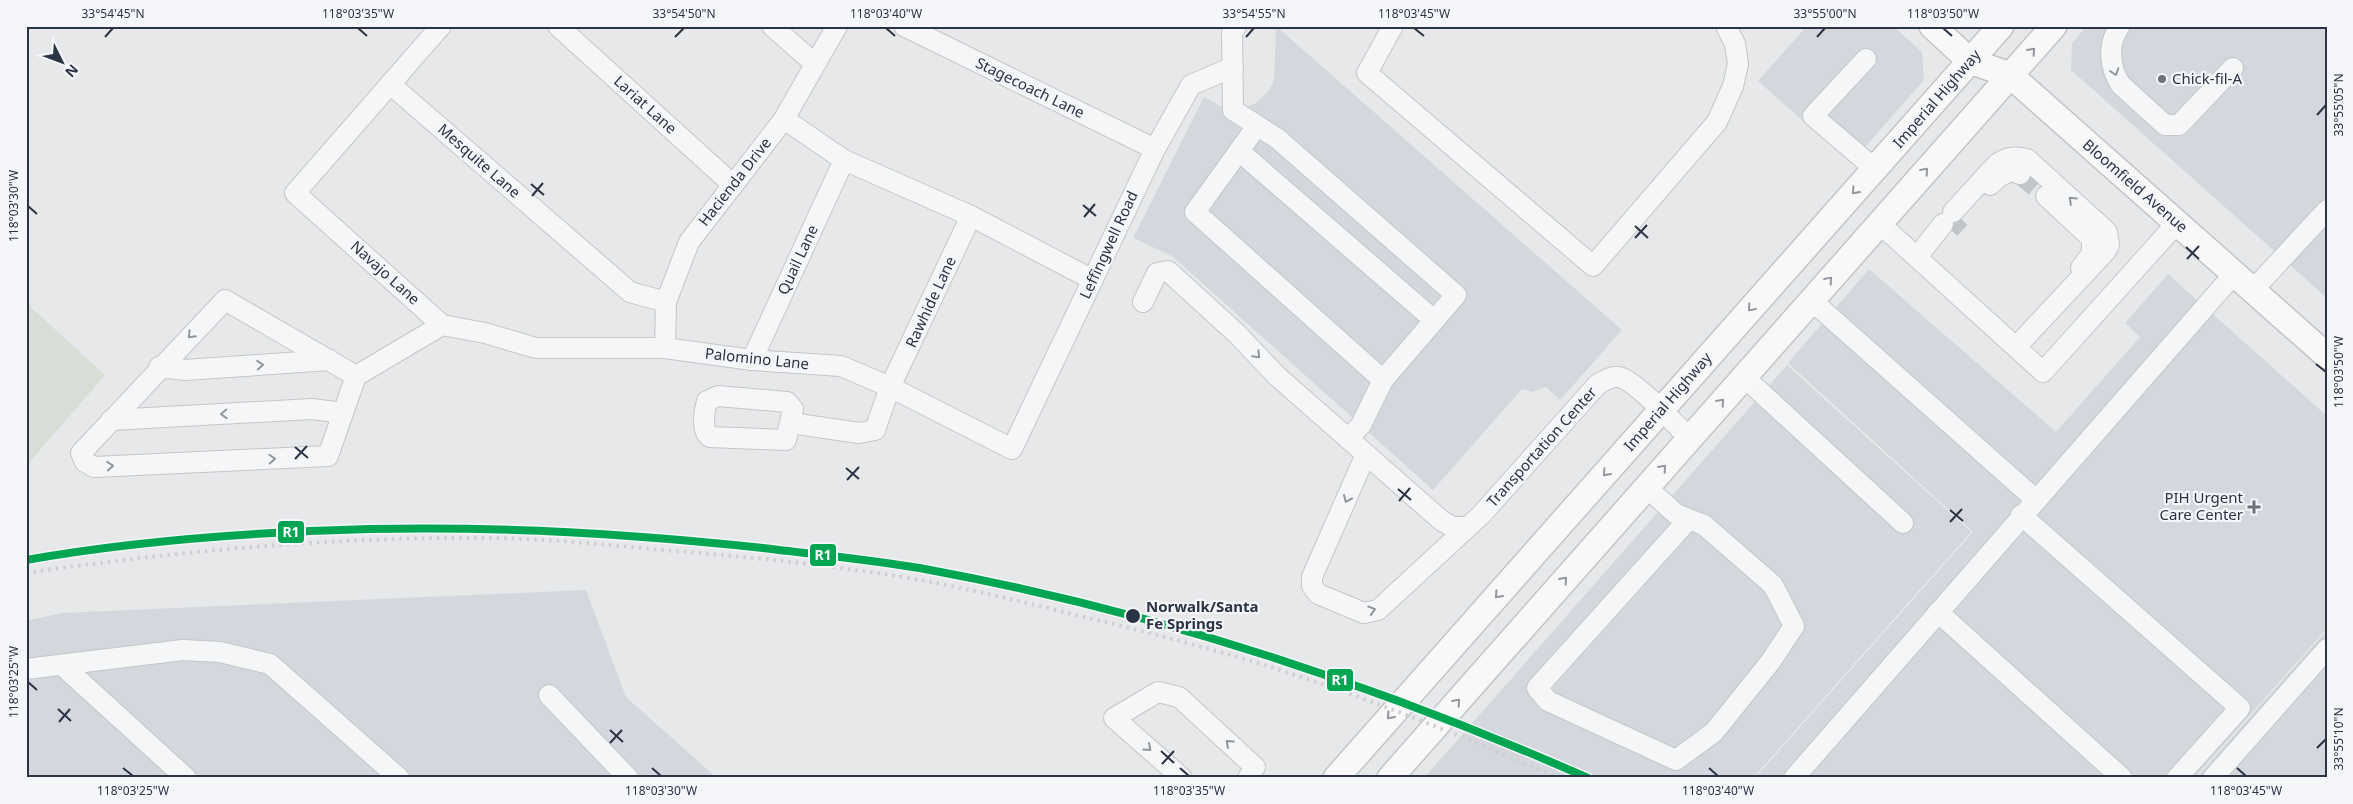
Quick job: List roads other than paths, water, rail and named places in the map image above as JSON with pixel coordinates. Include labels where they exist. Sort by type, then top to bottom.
[{"type":"main road","name":"Bloomfield Avenue","points":[[1932,26],[1970,61],[2010,75],[2327,356]]},
{"type":"main road","points":[[1390,778],[2054,26]]},
{"type":"main road","name":"Bloomfield Avenue","points":[[1991,30],[2010,75]]},
{"type":"main road","name":"Imperial Highway","points":[[1336,778],[1970,61],[1991,30]]},
{"type":"street","points":[[390,84],[441,26]]},
{"type":"street","name":"Lariat Lane","points":[[558,26],[732,184]]},
{"type":"street","points":[[772,26],[815,64]]},
{"type":"street","name":"Hacienda Drive","points":[[665,348],[666,302],[689,242],[784,119],[837,26]]},
{"type":"street","name":"Stagecoach Lane","points":[[904,26],[1155,149]]},
{"type":"street","points":[[1393,26],[1367,73],[1593,266],[1716,122],[1734,86],[1738,64],[1735,44],[1726,26]]},
{"type":"street","points":[[2120,26],[2113,36],[2110,48],[2116,78],[2121,86],[2165,124],[2179,126],[2233,68]]},
{"type":"street","points":[[1229,28],[1234,67],[1232,110],[1278,139],[1456,296],[1383,380],[1361,425],[1348,438]]},
{"type":"street","points":[[1866,59],[1813,116],[1874,169]]},
{"type":"street","name":"Leffingwell Road","points":[[1012,449],[1155,149],[1191,85],[1234,67]]},
{"type":"street","name":"Navajo Lane","points":[[390,84],[295,193],[442,325]]},
{"type":"street","name":"Mesquite Lane","points":[[390,84],[630,292],[666,302]]},
{"type":"street","points":[[784,119],[844,160],[971,216],[1093,280]]},
{"type":"street","points":[[1257,126],[1195,212],[1383,380]]},
{"type":"street","points":[[1239,151],[1434,320]]},
{"type":"street","points":[[1952,221],[1996,165],[2010,157],[2018,157],[2027,159],[2107,232],[2109,246],[2105,252],[2016,347]]},
{"type":"street","name":"Quail Lane","points":[[752,360],[844,160]]},
{"type":"street","points":[[1916,257],[1931,240],[2000,176],[2010,171],[2020,174]]},
{"type":"street","points":[[2034,326],[2042,311],[2088,260],[2093,246],[2092,239],[2086,231],[2046,196]]},
{"type":"street","points":[[2253,290],[2327,210]]},
{"type":"street","name":"Rawhide Lane","points":[[791,423],[859,433],[875,430],[890,388],[971,216]]},
{"type":"street","points":[[1879,223],[2043,372],[2176,223]]},
{"type":"street","points":[[1143,302],[1158,273],[1168,271],[1236,333],[1278,377],[1447,525],[1459,528],[1466,527]]},
{"type":"street","points":[[1794,778],[2021,515],[2234,274]]},
{"type":"street","points":[[356,376],[225,300],[159,367],[81,453],[85,462],[94,468],[328,456],[356,376],[442,325]]},
{"type":"street","points":[[1811,300],[2035,499]]},
{"type":"street","name":"Palomino Lane","points":[[442,325],[484,333],[536,348],[665,348],[752,360],[840,366],[890,388],[1012,449]]},
{"type":"street","points":[[159,367],[185,370],[330,360]]},
{"type":"street","points":[[1744,376],[1903,523]]},
{"type":"street","name":"Transportation Center","points":[[1366,454],[1312,577],[1312,586],[1318,594],[1364,613],[1378,610],[1481,515],[1602,381],[1612,377],[1624,378],[1661,410],[1689,438]]},
{"type":"street","points":[[111,420],[312,409],[343,413]]},
{"type":"street","points":[[1646,487],[1676,514],[1688,520],[1704,524],[1773,585],[1794,626],[1771,661],[1714,732],[1676,760],[1548,701],[1538,688],[1688,520]]},
{"type":"street","points":[[2021,515],[2240,708],[2177,778]]},
{"type":"street","points":[[1938,612],[2122,778]]},
{"type":"street","points":[[26,669],[183,650],[220,652],[270,664],[399,778]]},
{"type":"street","points":[[2213,778],[2327,650]]},
{"type":"street","points":[[62,665],[186,778]]},
{"type":"street","points":[[1182,778],[1114,718],[1158,692],[1179,697],[1255,767],[1248,778]]},
{"type":"street","points":[[549,695],[628,778]]},
{"type":"tunnel","points":[[2020,174],[2046,196]]},
{"type":"tunnel","points":[[1950,229],[1960,218]]},
{"type":"railway","points":[[26,573],[246,548],[356,541],[466,538],[589,543],[839,568],[897,576],[986,594],[1127,627],[1229,655],[1280,670],[1386,707],[1456,734],[1559,778]]},
{"type":"place","name":"Chick-fil-A","points":[[2162,79]]},
{"type":"place","name":"PIH Urgent Care Center","points":[[2254,507]]},
{"type":"place","name":"Norwalk/Santa Fe Springs","points":[[1133,616]]}]
